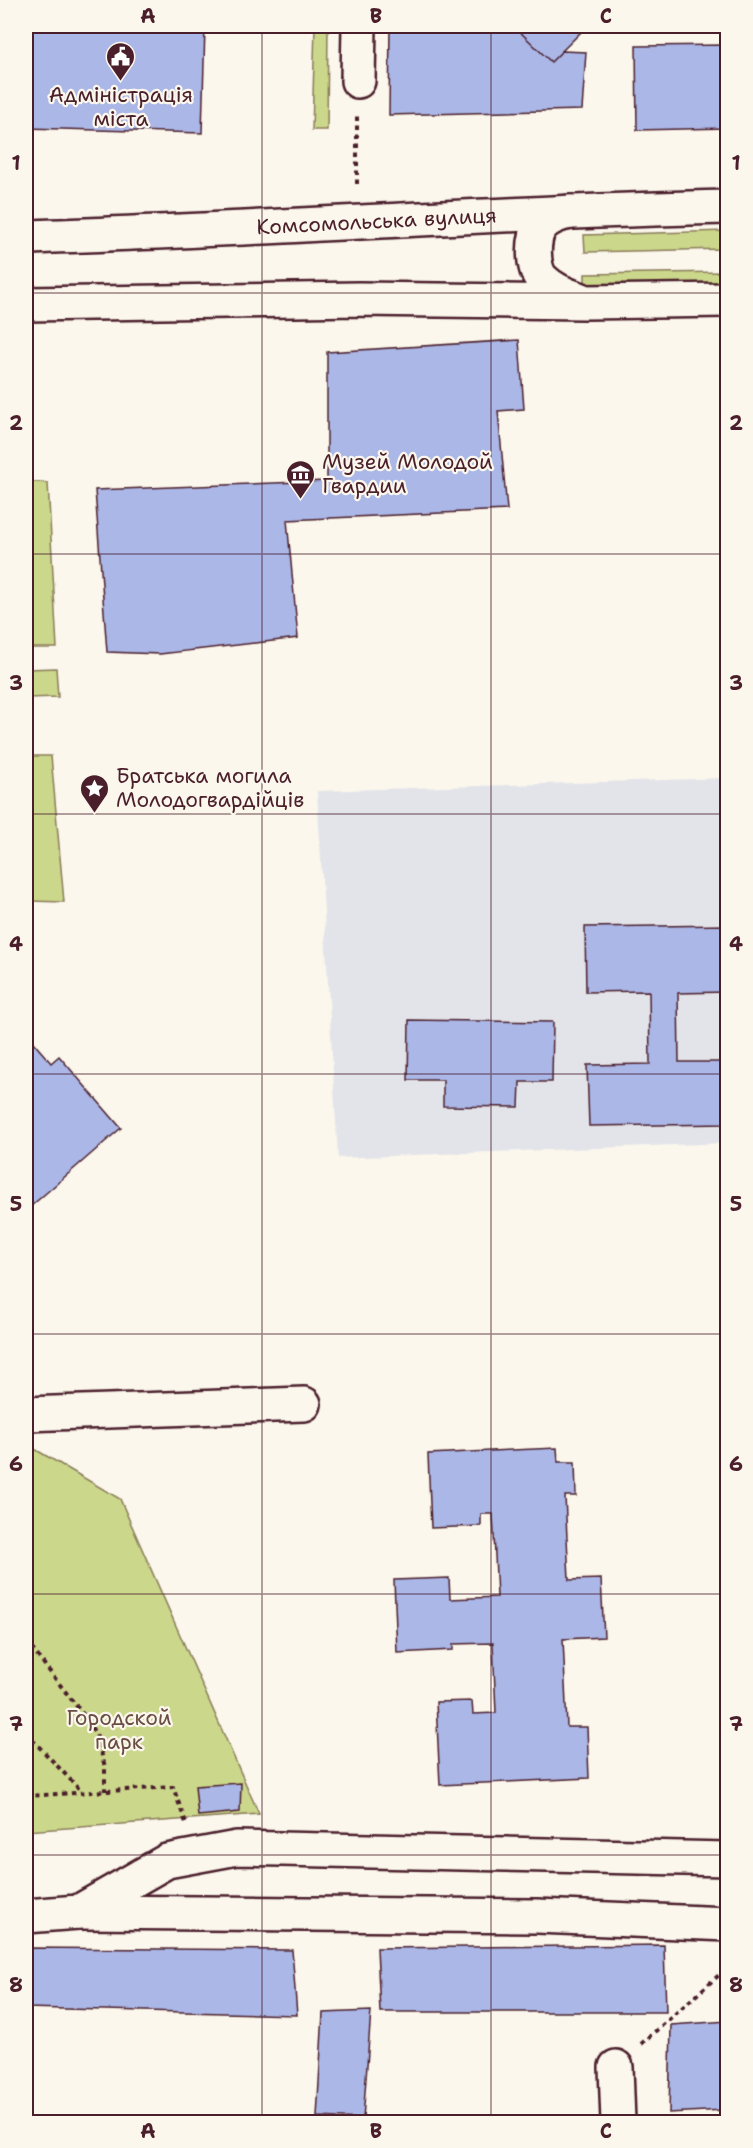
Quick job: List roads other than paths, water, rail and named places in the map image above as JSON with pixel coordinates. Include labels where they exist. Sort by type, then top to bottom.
[{"type":"street","points":[[358,81],[359,26]]},
{"type":"street","name":"Комсомольська вулиця","points":[[26,237],[354,223],[584,210],[728,207]]},
{"type":"street","points":[[584,210],[556,215],[540,227],[536,237],[535,258],[540,278],[556,291],[585,302]]},
{"type":"street","points":[[26,304],[359,299],[585,302],[728,300]]},
{"type":"street","points":[[26,1414],[304,1404]]},
{"type":"street","points":[[78,1912],[167,1861],[237,1848],[728,1859]]},
{"type":"street","points":[[26,1916],[78,1912],[537,1916],[728,1924]]},
{"type":"street","points":[[616,2067],[618,2122]]},
{"type":"place","name":"Адміністрація міста","points":[[121,82]]},
{"type":"place","name":"Музей Молодой Гвардии","points":[[301,500]]},
{"type":"place","name":"Братська могила Молодогвардійців","points":[[95,814]]},
{"type":"park label","name":"Городской парк","points":[[119,1730]]}]
